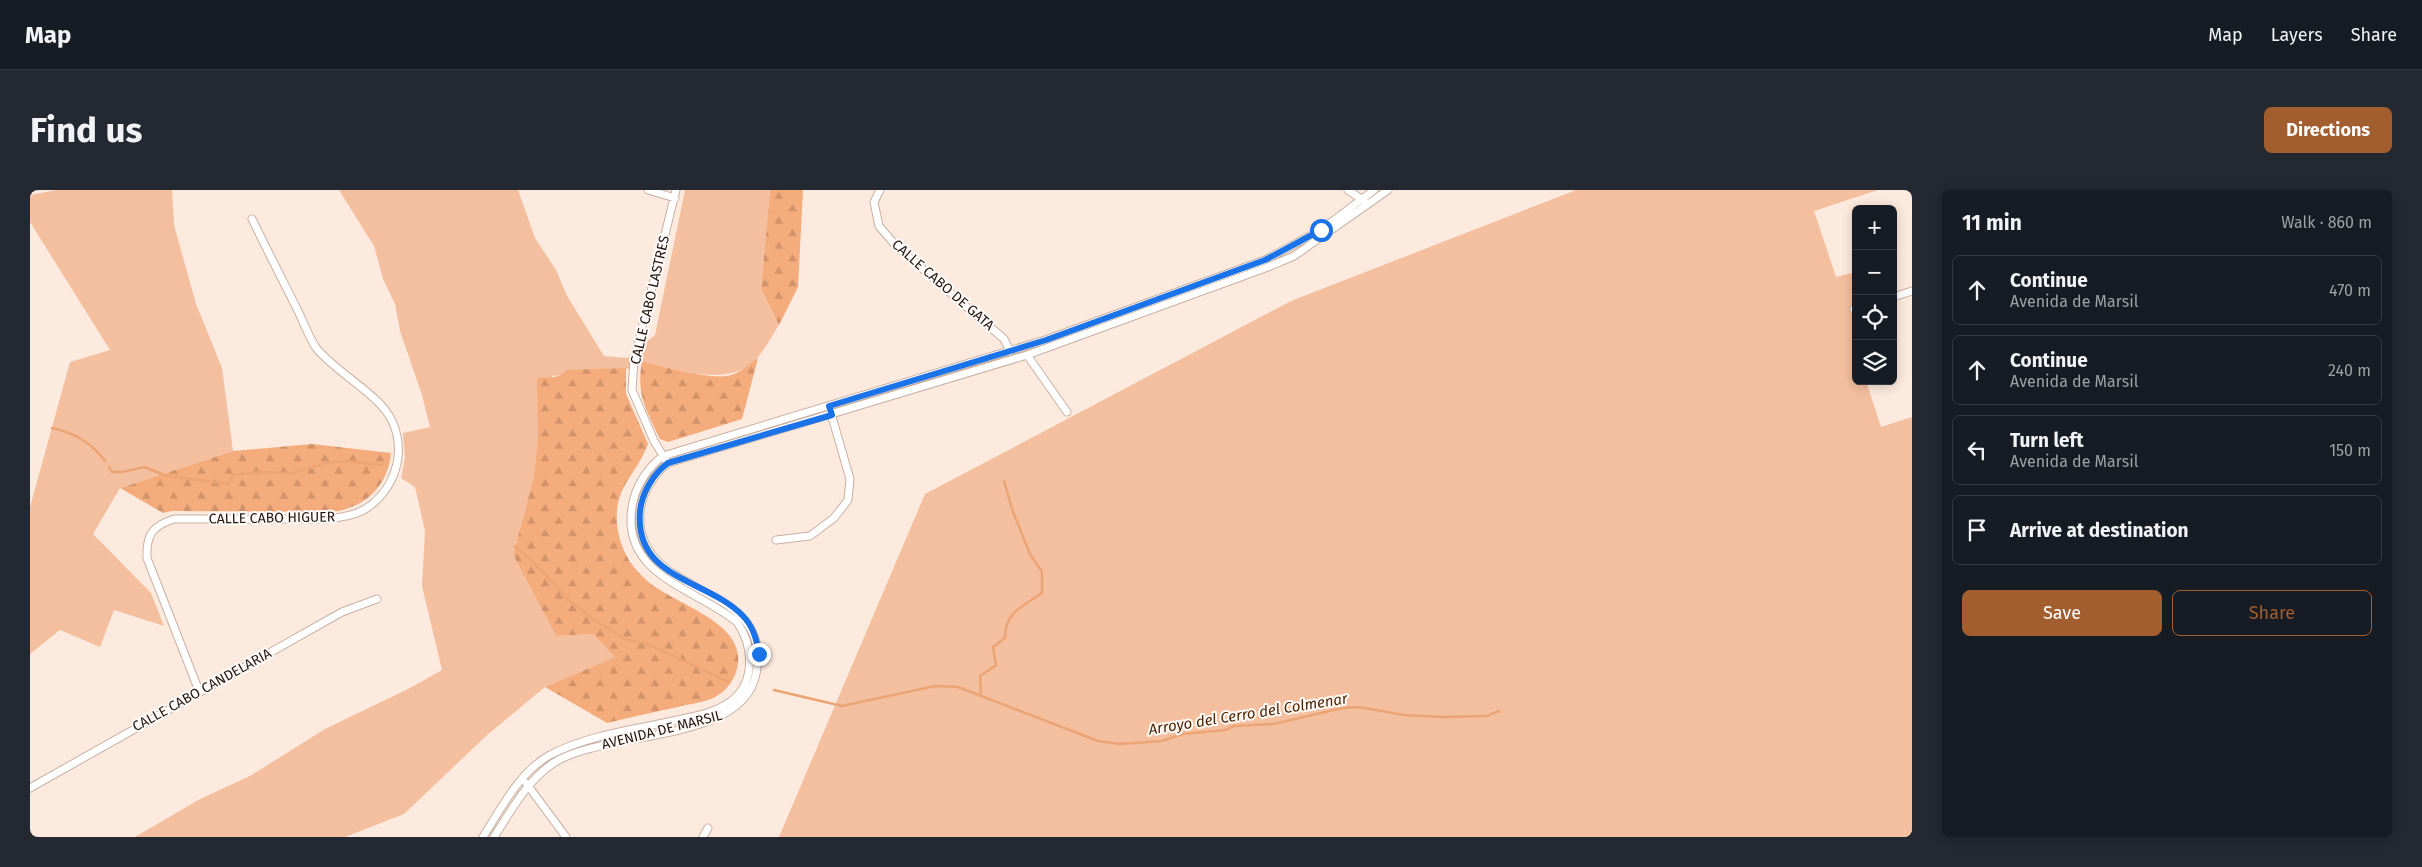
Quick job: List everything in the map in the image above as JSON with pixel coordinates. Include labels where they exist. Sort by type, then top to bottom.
[{"type":"street","points":[[648,190],[676,194]]},
{"type":"street","name":"CALLE CABO DE GATA","points":[[880,190],[874,202],[879,226],[896,246],[1004,339],[1010,351]]},
{"type":"street","points":[[1348,190],[1369,204]]},
{"type":"street","name":"AVENIDA DE MARSIL","points":[[483,837],[523,778],[548,756],[566,748],[713,711],[734,699],[745,683],[750,654],[744,634],[737,622],[659,574],[648,564],[633,535],[630,520],[635,492],[646,474],[663,456],[1010,351],[1265,260],[1321,230],[1374,190]]},
{"type":"street","points":[[668,463],[1027,355],[1268,267],[1294,256],[1388,190]]},
{"type":"street","name":"CALLE CABO LASTRES","points":[[668,463],[632,390],[634,360],[676,194]]},
{"type":"street","name":"CALLE CABO HIGUER","points":[[199,691],[146,558],[146,543],[153,530],[162,523],[174,519],[328,519],[349,516],[370,506],[385,492],[395,476],[398,459],[398,441],[392,421],[381,405],[317,349],[252,219]]},
{"type":"street","points":[[1897,296],[1912,291]]},
{"type":"street","points":[[1027,355],[1067,412]]},
{"type":"street","points":[[776,540],[810,536],[834,518],[848,500],[850,479],[829,406]]},
{"type":"street","name":"AVENIDA DE MARSIL","points":[[494,837],[528,785],[552,764],[568,756],[716,719],[741,704],[752,686],[759,654],[751,628],[743,616],[670,572],[654,560],[641,533],[639,521],[644,494],[653,478],[668,463]]},
{"type":"street","name":"CALLE CABO CANDELARIA","points":[[30,788],[342,612],[377,599]]},
{"type":"street","points":[[523,778],[566,837]]},
{"type":"street","points":[[703,837],[708,828]]},
{"type":"shaded area","points":[[57,190],[172,190],[174,225],[196,304],[222,368],[233,451],[120,488],[93,534],[151,593],[164,626],[114,610],[100,647],[60,630],[30,654],[30,507],[70,362],[110,350],[30,222],[30,195]]},
{"type":"shaded area","points":[[339,190],[518,190],[535,238],[556,270],[567,296],[604,356],[627,358],[655,335],[685,190],[770,190],[761,289],[779,325],[758,357],[747,367],[733,373],[719,375],[687,372],[642,361],[634,368],[552,376],[538,436],[534,476],[513,555],[556,636],[593,634],[616,657],[545,687],[486,736],[404,814],[345,837],[135,837],[200,799],[250,776],[325,729],[408,689],[442,670],[422,586],[425,531],[415,487],[401,478],[405,458],[403,433],[430,427],[422,395],[400,331],[395,304],[383,279],[374,246]]},
{"type":"shaded area","points":[[1576,190],[1878,190],[1814,211],[1836,277],[1852,273],[1852,385],[1867,385],[1881,427],[1912,417],[1912,837],[779,837],[925,494],[1291,301]]},
{"type":"green space","points":[[770,190],[803,190],[798,287],[779,325],[761,289]]},
{"type":"green space","points":[[758,358],[742,419],[668,442],[660,439],[641,393],[640,373],[642,361],[687,372],[723,376],[738,372]]},
{"type":"green space","points":[[626,368],[626,394],[648,444],[621,494],[618,504],[618,531],[621,544],[630,562],[643,577],[655,587],[706,616],[721,627],[732,640],[738,654],[736,672],[732,681],[715,697],[703,702],[607,723],[545,687],[615,657],[593,634],[556,636],[513,555],[534,476],[538,435],[537,378],[561,375],[566,370]]},
{"type":"green space","points":[[312,444],[391,453],[389,465],[385,476],[372,494],[353,507],[329,512],[172,511],[163,513],[120,488],[233,451]]},
{"type":"waterway","name":"Arroyo del Cerro del Colmenar","points":[[52,428],[82,439],[100,454],[105,461]]},
{"type":"waterway","name":"Arroyo del Cerro del Colmenar","points":[[109,467],[112,472],[122,472],[144,467],[167,476],[228,484],[233,475],[259,472],[292,473],[326,463],[347,461],[382,465]]},
{"type":"waterway","points":[[981,695],[980,676],[996,665],[993,647],[1005,638],[1011,616],[1042,593],[1042,572],[1030,554],[1012,509],[1004,481]]},
{"type":"waterway","name":"Arroyo del Cerro del Colmenar","points":[[515,546],[544,573],[567,599],[625,639],[650,645],[729,682]]},
{"type":"waterway","name":"Arroyo del Cerro del Colmenar","points":[[774,690],[842,706],[935,686],[958,687],[1098,741],[1119,744],[1162,741],[1182,734],[1225,730],[1234,726],[1273,724],[1343,708],[1359,707],[1404,715],[1442,717],[1487,716],[1499,711]]},
{"type":"route","points":[[759,654],[757,641],[743,616],[670,572],[654,560],[646,545],[639,521],[641,507],[644,494],[661,468],[668,463],[832,415],[829,406],[1046,340],[1265,260],[1321,230]]}]
